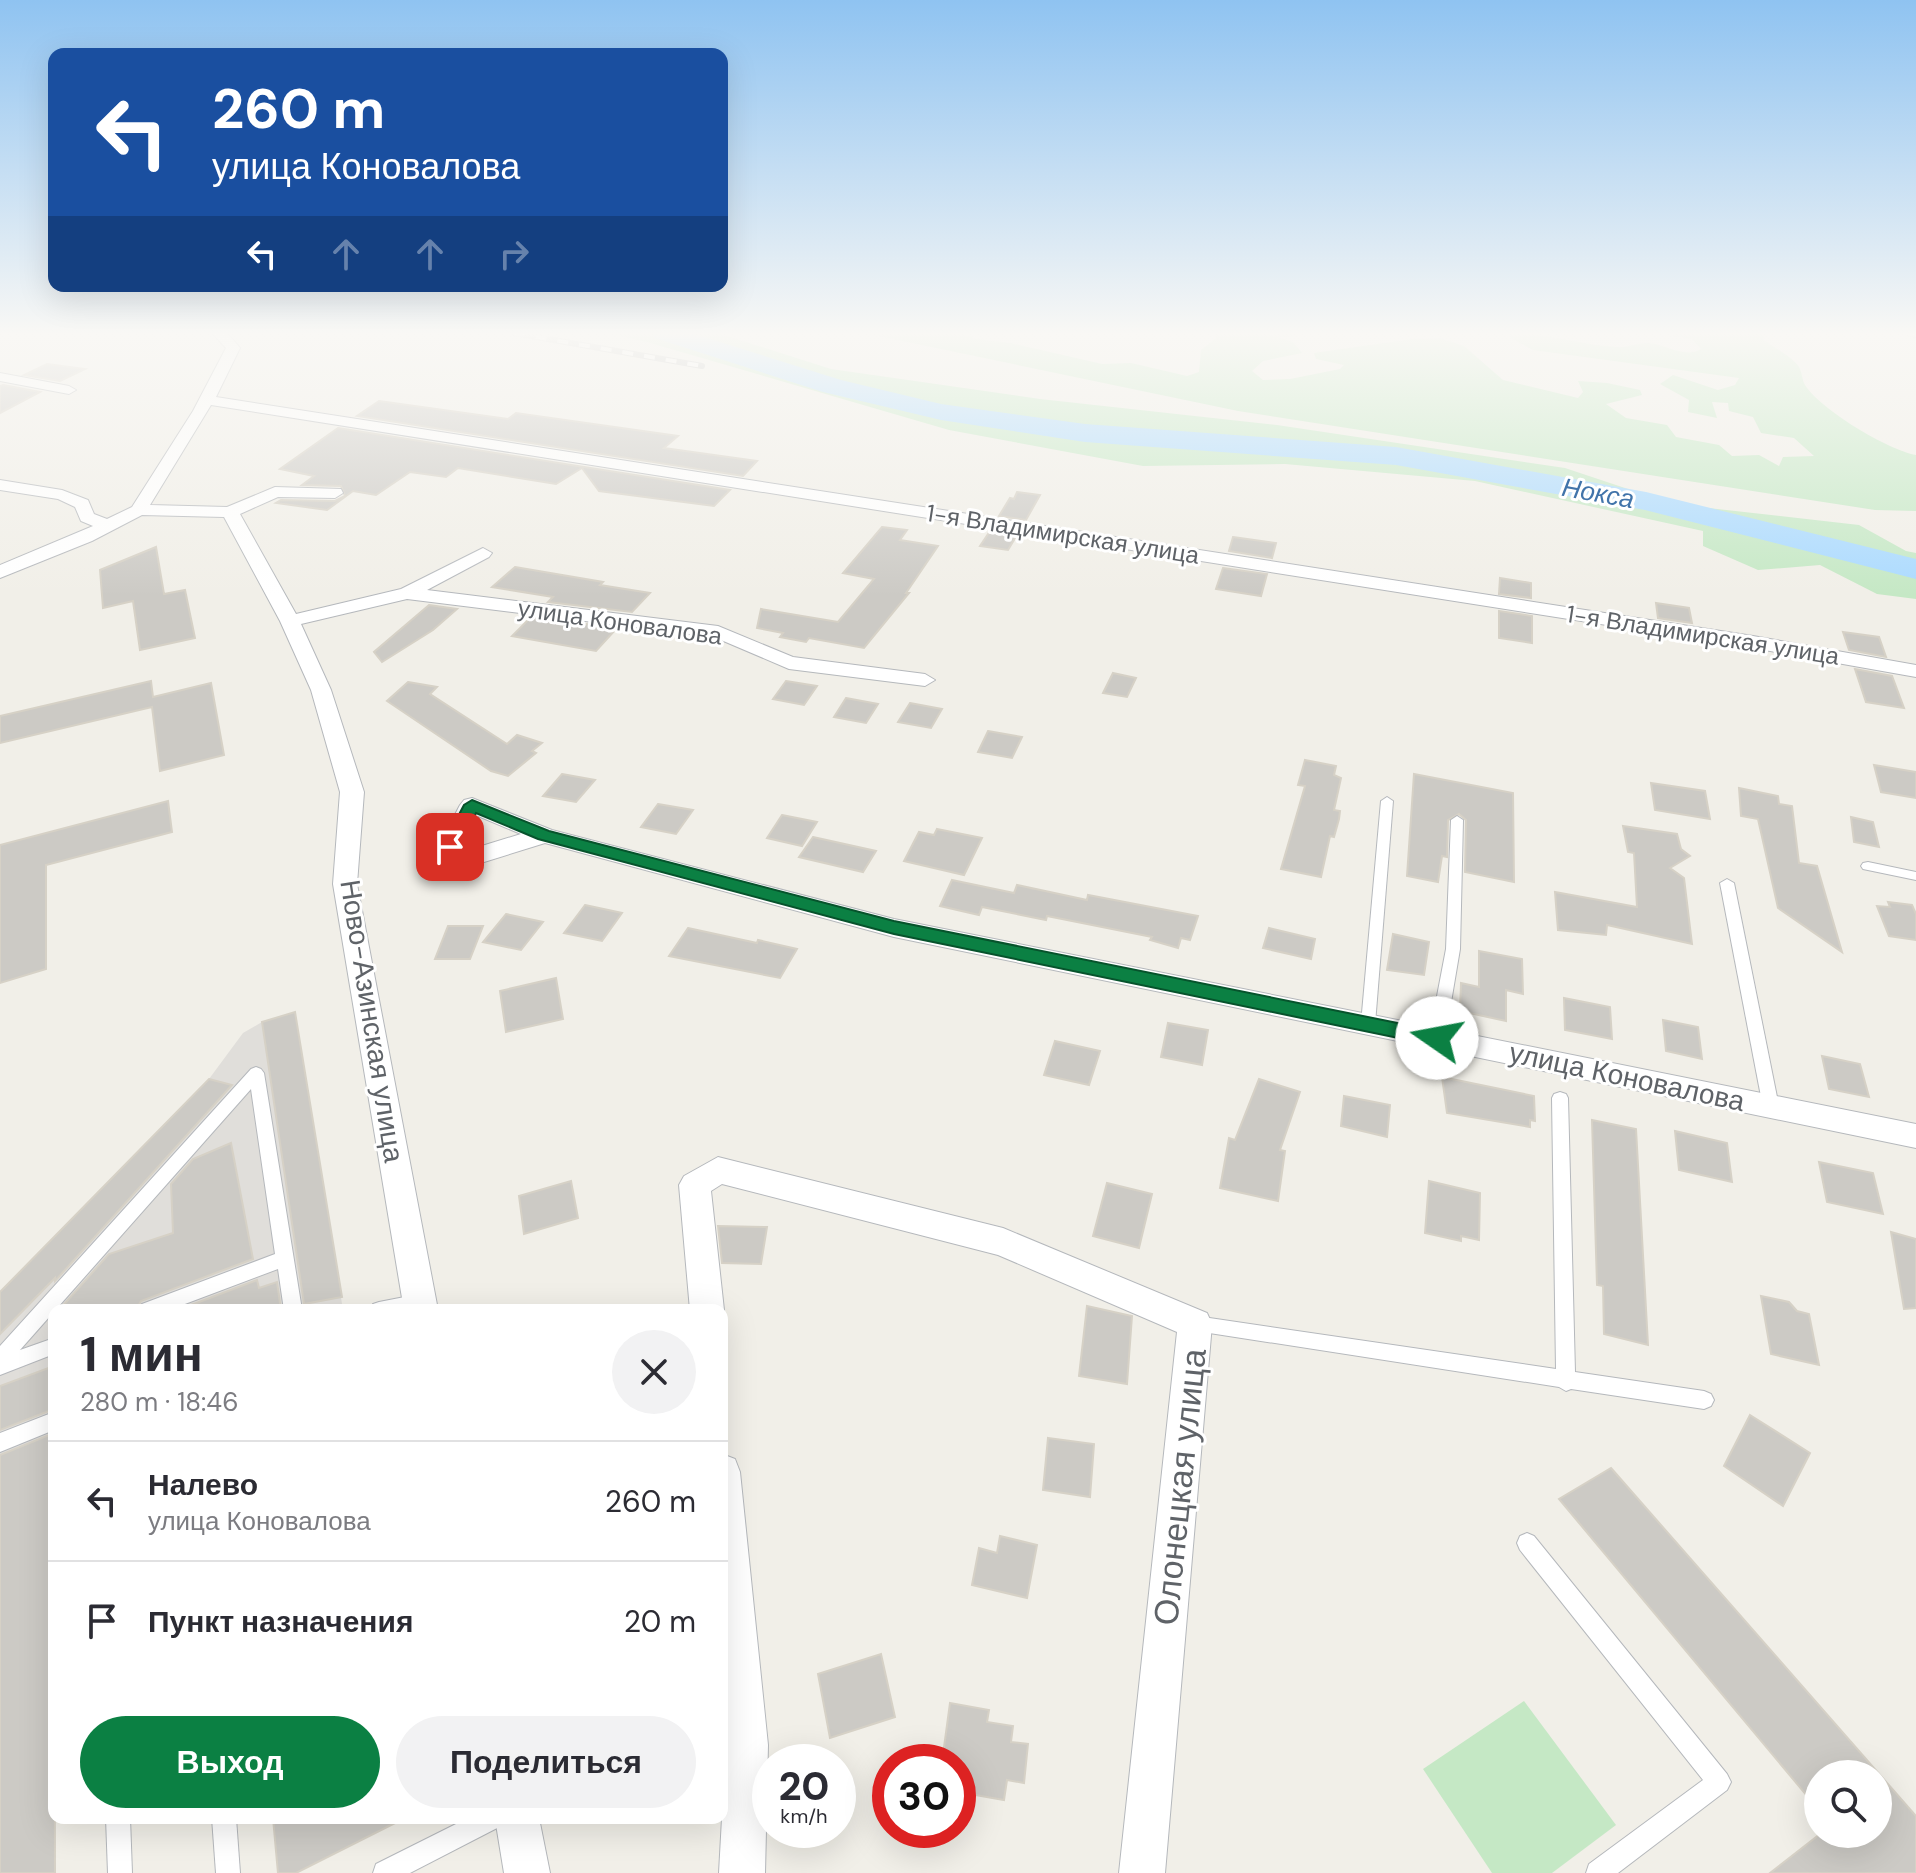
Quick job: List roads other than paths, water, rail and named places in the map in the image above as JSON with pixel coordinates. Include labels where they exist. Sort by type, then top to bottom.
[{"type":"street","points":[[139,510],[196,420]]},
{"type":"street","name":"1-я Владимирская улица","points":[[339,420],[1737,640],[1916,671]]},
{"type":"street","points":[[0,485],[62,495],[82,504],[87,517],[107,526]]},
{"type":"street","points":[[0,572],[139,510],[230,512],[275,492],[335,493]]},
{"type":"street","name":"Ново-Азинская улица","points":[[230,512],[290,621],[321,690],[352,792],[345,884],[421,1304]]},
{"type":"street","name":"улица Коновалова","points":[[290,621],[407,593],[483,553]]},
{"type":"street","name":"улица Коновалова","points":[[407,593],[718,632],[789,663],[925,680]]},
{"type":"street","name":"улица Коновалова","points":[[544,835],[894,928],[1916,1136]]},
{"type":"street","name":"Олонецкая улица","points":[[706,1304],[695,1185],[718,1170],[1003,1242],[1195,1324],[1142,1873]]},
{"type":"street","points":[[728,1538],[747,1745],[742,1873]]},
{"type":"street","points":[[518,1824],[527,1873]]},
{"type":"lane","points":[[1368,1024],[1387,801]]},
{"type":"lane","points":[[1437,1038],[1453,949],[1457,820]]},
{"type":"lane","points":[[1868,866],[1916,876]]},
{"type":"lane","points":[[1727,883],[1771,1107]]},
{"type":"lane","points":[[49,1304],[256,1073],[292,1304]]},
{"type":"lane","points":[[1560,1098],[1566,1382]]},
{"type":"lane","points":[[164,1304],[285,1258]]},
{"type":"lane","points":[[0,1359],[48,1305]]},
{"type":"lane","points":[[1195,1324],[1566,1382],[1704,1400]]},
{"type":"lane","points":[[0,1366],[48,1348]]},
{"type":"lane","points":[[0,1443],[48,1423]]},
{"type":"lane","points":[[1527,1543],[1719,1782],[1598,1873]]},
{"type":"lane","points":[[118,1824],[120,1873]]},
{"type":"lane","points":[[224,1824],[228,1873]]},
{"type":"lane","points":[[385,1873],[481,1824]]},
{"type":"waterway","name":"Нокса","points":[[999,420],[1085,433],[1396,456],[1646,501],[1916,569]]}]
